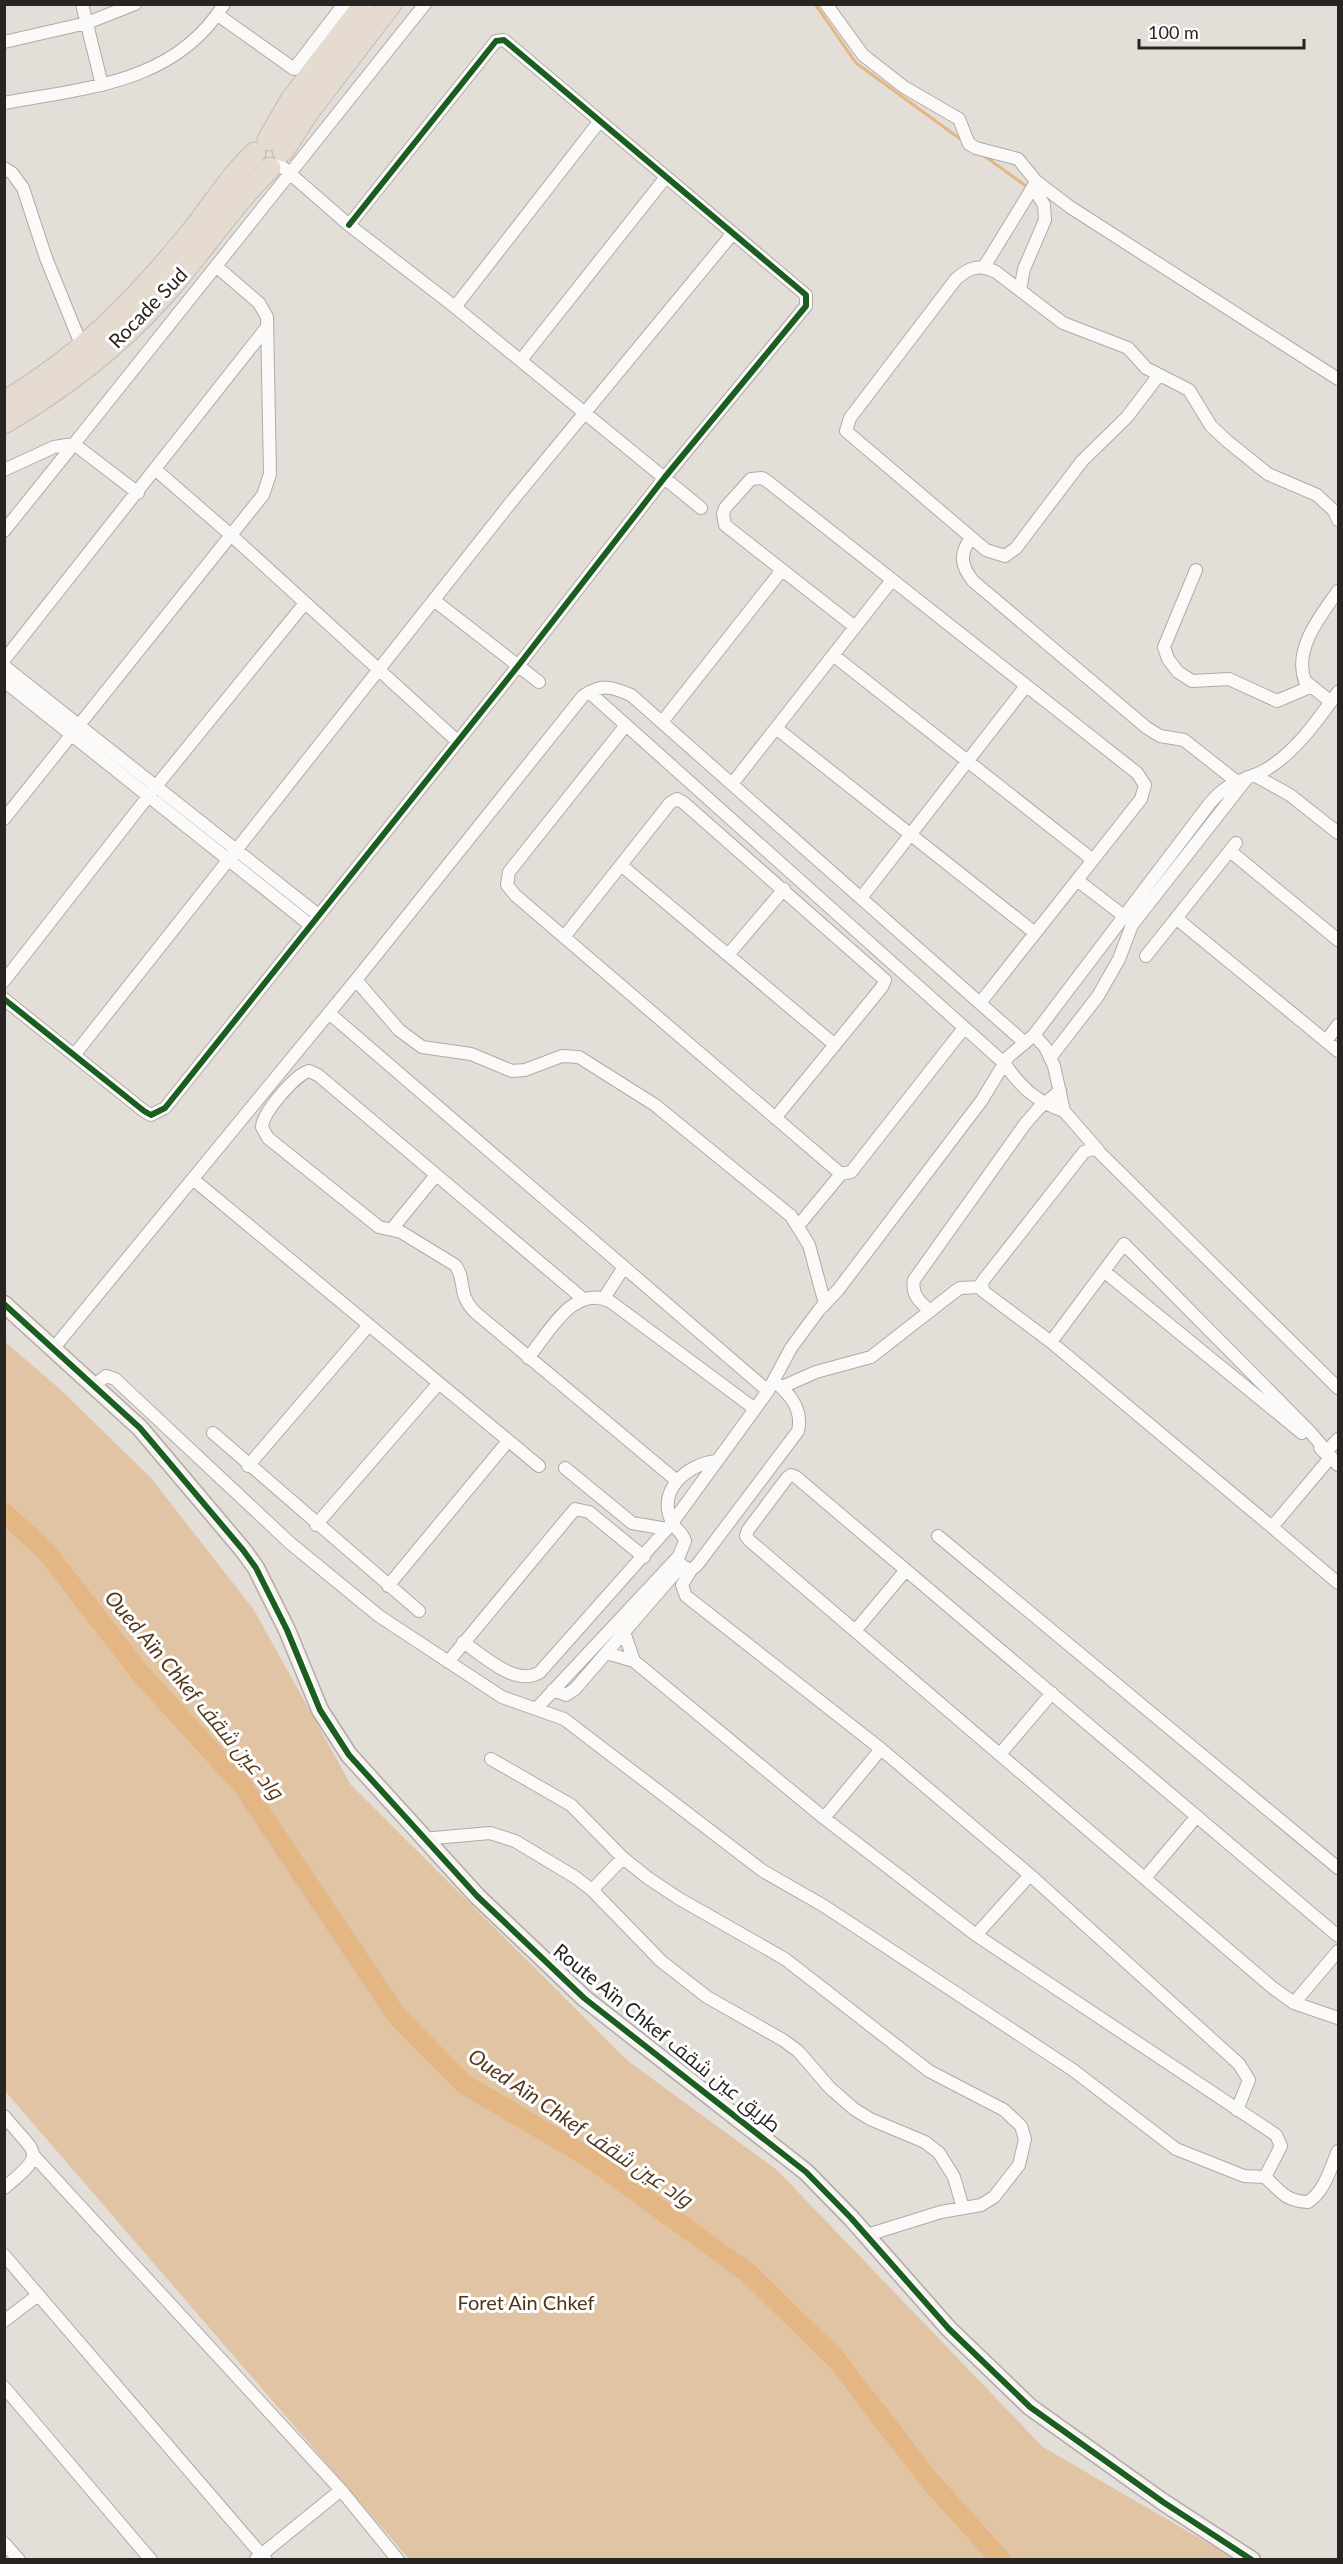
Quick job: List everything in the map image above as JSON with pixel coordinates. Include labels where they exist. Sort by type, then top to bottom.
[{"type":"highway","name":"Rocade Sud","points":[[4,402],[83,349],[274,159],[291,100],[365,4]]},
{"type":"highway","name":"Rocade Sud","points":[[4,423],[85,369],[128,332],[162,298],[274,159],[391,4]]},
{"type":"street","points":[[82,4],[102,85]]},
{"type":"street","points":[[4,42],[87,24],[135,4]]},
{"type":"street","points":[[4,103],[102,85],[140,74],[170,59],[191,43],[221,10],[294,69],[344,4]]},
{"type":"street","points":[[4,531],[216,267],[274,159],[425,4]]},
{"type":"street","points":[[826,4],[863,55],[904,87],[959,119],[969,144],[1018,159],[1035,184],[1044,206],[1045,220],[1024,269],[1020,290]]},
{"type":"street","points":[[4,999],[144,1112],[151,1115],[157,1113],[518,666],[665,477],[806,306],[806,295],[504,40],[496,41],[349,225]]},
{"type":"street","points":[[455,307],[600,122]]},
{"type":"street","points":[[274,159],[349,225],[521,360],[700,508]]},
{"type":"street","points":[[4,168],[12,172],[23,188],[46,258],[83,349]]},
{"type":"street","points":[[521,360],[666,177]]},
{"type":"street","points":[[984,267],[1035,184]]},
{"type":"street","points":[[1035,184],[1338,379]]},
{"type":"street","points":[[75,1054],[585,414],[734,233]]},
{"type":"street","points":[[4,819],[232,536],[270,483],[267,327],[263,308],[216,267]]},
{"type":"street","points":[[1159,375],[1127,417],[1082,461],[1011,553],[999,556],[971,537],[851,438],[846,426],[956,279],[974,267],[984,267],[1020,290],[1063,323],[1128,348],[1146,368],[1189,390],[1211,426],[1227,441],[1268,474],[1317,495],[1334,511],[1338,520]]},
{"type":"street","points":[[4,660],[267,327]]},
{"type":"street","points":[[4,470],[40,452],[74,444]]},
{"type":"street","points":[[74,444],[138,493]]},
{"type":"street","points":[[156,470],[456,740]]},
{"type":"street","points":[[855,627],[730,530],[723,520],[725,508],[751,479],[756,477],[767,481],[1137,773],[1145,785],[1141,799],[980,1003]]},
{"type":"street","points":[[971,537],[965,546],[962,562],[973,581],[1147,728],[1160,736],[1184,740],[1246,778],[1290,795],[1338,833]]},
{"type":"street","points":[[662,722],[782,570]]},
{"type":"street","points":[[1196,570],[1164,648],[1168,659],[1179,672],[1200,682],[1229,679],[1277,701],[1310,687]]},
{"type":"street","points":[[732,784],[892,580]]},
{"type":"street","points":[[463,1642],[518,1677],[535,1675],[644,1557],[755,1409],[775,1387],[791,1348],[986,1094],[1004,1063],[1029,1039],[1210,803],[1228,784],[1271,767],[1290,751],[1335,697],[1310,687],[1302,675],[1302,664],[1306,645],[1314,626],[1338,591]]},
{"type":"street","points":[[435,601],[539,682]]},
{"type":"street","points":[[4,981],[153,790],[305,603]]},
{"type":"street","points":[[833,655],[1093,860]]},
{"type":"street","points":[[4,666],[76,730]]},
{"type":"street","points":[[4,681],[76,730],[313,919]]},
{"type":"street","points":[[861,898],[1026,686]]},
{"type":"street","points":[[53,1349],[194,1180],[583,696],[596,688],[616,688],[631,695],[980,1003],[1029,1039],[1050,1058],[1064,1111]]},
{"type":"street","points":[[589,692],[1004,1063],[1021,1086],[1044,1103],[1064,1111],[1098,1150],[1338,1388]]},
{"type":"street","points":[[626,725],[506,878],[510,890],[841,1174]]},
{"type":"street","points":[[776,728],[1035,933]]},
{"type":"street","points":[[1050,1058],[1098,996],[1119,959],[1132,925],[1246,778]]},
{"type":"street","points":[[564,937],[670,803],[677,799],[784,889],[885,980],[775,1118]]},
{"type":"street","points":[[1146,956],[1233,847],[1338,940]]},
{"type":"street","points":[[621,865],[834,1045]]},
{"type":"street","points":[[1077,880],[1124,916]]},
{"type":"street","points":[[728,955],[784,889]]},
{"type":"street","points":[[1176,918],[1338,1051]]},
{"type":"street","points":[[356,980],[399,1030],[422,1047],[471,1054],[512,1071],[525,1070],[562,1056],[579,1057],[656,1105],[774,1201],[798,1226],[810,1245],[825,1304]]},
{"type":"street","points":[[329,1013],[624,1267],[775,1387],[800,1414],[798,1431],[751,1495],[683,1565],[536,1708]]},
{"type":"street","points":[[1326,1041],[1338,1025]]},
{"type":"street","points":[[798,1226],[841,1174],[851,1172],[964,1028]]},
{"type":"street","points":[[582,1298],[318,1075],[309,1071],[302,1073],[262,1122],[263,1132],[379,1227],[392,1229],[455,1265],[468,1306],[677,1481]]},
{"type":"street","points":[[270,1084],[282,1095]]},
{"type":"street","points":[[930,1311],[917,1299],[912,1289],[914,1280],[1025,1124],[1044,1103],[1060,1091]]},
{"type":"street","points":[[981,1287],[985,1277],[1084,1152],[1092,1148],[1098,1150]]},
{"type":"street","points":[[392,1229],[436,1175]]},
{"type":"street","points":[[194,1180],[538,1466]]},
{"type":"street","points":[[1051,1342],[1124,1244],[1311,1433],[1334,1460]]},
{"type":"street","points":[[604,1298],[624,1267]]},
{"type":"street","points":[[1105,1272],[1334,1460]]},
{"type":"street","points":[[775,1387],[816,1372],[871,1358],[960,1288],[981,1287],[1051,1342],[1338,1583]]},
{"type":"street","points":[[528,1358],[570,1307],[582,1298],[604,1298],[755,1409]]},
{"type":"street","name":"Route Aïn Chkef طريق عين شقف","points":[[4,1304],[140,1428],[243,1550],[256,1568],[287,1630],[325,1718],[367,1778],[423,1839],[564,1981],[784,2153],[824,2189],[948,2329],[1030,2407],[1163,2502],[1252,2559]]},
{"type":"street","points":[[248,1466],[369,1325]]},
{"type":"street","points":[[93,1386],[106,1376],[115,1379],[204,1460],[253,1510],[379,1616],[502,1697],[556,1715],[585,1733],[763,1871],[824,1906],[1073,2070],[1176,2149],[1244,2176],[1265,2177],[1281,2193],[1292,2200],[1308,2202],[1316,2197],[1322,2188],[1338,2151]]},
{"type":"street","points":[[316,1525],[439,1383]]},
{"type":"street","points":[[213,1433],[316,1525],[419,1611]]},
{"type":"street","points":[[1272,1527],[1334,1460],[1338,1439]]},
{"type":"street","points":[[388,1586],[508,1441]]},
{"type":"street","points":[[669,1526],[670,1497],[677,1481],[692,1467],[717,1461]]},
{"type":"street","points":[[566,1468],[632,1523],[669,1526],[685,1541],[682,1585],[686,1596],[881,1749],[1030,1875],[1245,2070],[1249,2080],[1238,2110]]},
{"type":"street","points":[[1338,1936],[794,1475],[787,1478],[746,1533],[747,1539],[1294,2003],[1338,2018]]},
{"type":"street","points":[[751,1495],[766,1506]]},
{"type":"street","points":[[448,1662],[575,1509],[589,1512],[644,1557]]},
{"type":"street","points":[[938,1536],[1338,1868]]},
{"type":"street","points":[[553,1690],[566,1695],[570,1693],[683,1565]]},
{"type":"street","points":[[855,1630],[906,1570]]},
{"type":"street","points":[[624,1632],[634,1661]]},
{"type":"street","points":[[606,1653],[634,1661],[824,1818],[976,1935],[1280,2139],[1281,2146],[1265,2177]]},
{"type":"street","points":[[1000,1754],[1052,1694]]},
{"type":"street","points":[[824,1818],[881,1749]]},
{"type":"street","points":[[491,1759],[571,1805],[623,1858],[678,1898],[785,1959],[929,2071],[1014,2117],[1021,2126],[1025,2139],[1019,2165],[994,2197],[981,2205],[910,2220],[867,2235]]},
{"type":"street","points":[[1145,1878],[1197,1816]]},
{"type":"street","points":[[423,1839],[490,1833],[515,1841],[545,1857],[592,1890],[634,1936],[685,1981],[798,2051],[830,2088],[854,2109],[870,2119],[925,2142],[939,2153],[954,2177],[963,2208]]},
{"type":"street","points":[[592,1890],[623,1858]]},
{"type":"street","points":[[976,1935],[1030,1875]]},
{"type":"street","points":[[1294,2003],[1338,1951]]},
{"type":"street","points":[[4,2116],[32,2150],[35,2157],[341,2490],[398,2559]]},
{"type":"street","points":[[4,2188],[33,2165],[35,2157]]},
{"type":"street","points":[[4,2255],[261,2558],[341,2490]]},
{"type":"street","points":[[4,2321],[38,2295]]},
{"type":"street","points":[[4,2387],[151,2559]]},
{"type":"street","points":[[4,2543],[19,2559]]},
{"type":"green space","name":"Foret Ain Chkef","points":[[4,1341],[61,1390],[151,1478],[254,1610],[351,1785],[628,2061],[777,2170],[1043,2447],[1235,2559],[409,2559],[5,2091]]},
{"type":"waterway","points":[[815,4],[856,63],[963,141]]},
{"type":"waterway","points":[[983,155],[1026,186]]},
{"type":"waterway","name":"Oued Aïn Chkef واد عين شقف","points":[[4,1513],[45,1550],[141,1674],[243,1786],[396,2015],[464,2084],[591,2159],[748,2273],[835,2358],[930,2481],[1001,2560]]},
{"type":"cycle path","points":[[4,999],[144,1111],[151,1115],[165,1108],[518,666],[665,477],[806,306],[806,295],[504,40],[496,41],[349,225]]},
{"type":"cycle path","points":[[4,1304],[140,1428],[243,1550],[256,1568],[287,1630],[320,1710],[349,1755],[477,1896],[584,1998],[806,2172],[851,2218],[949,2329],[1030,2407],[1163,2502],[1252,2560]]}]
